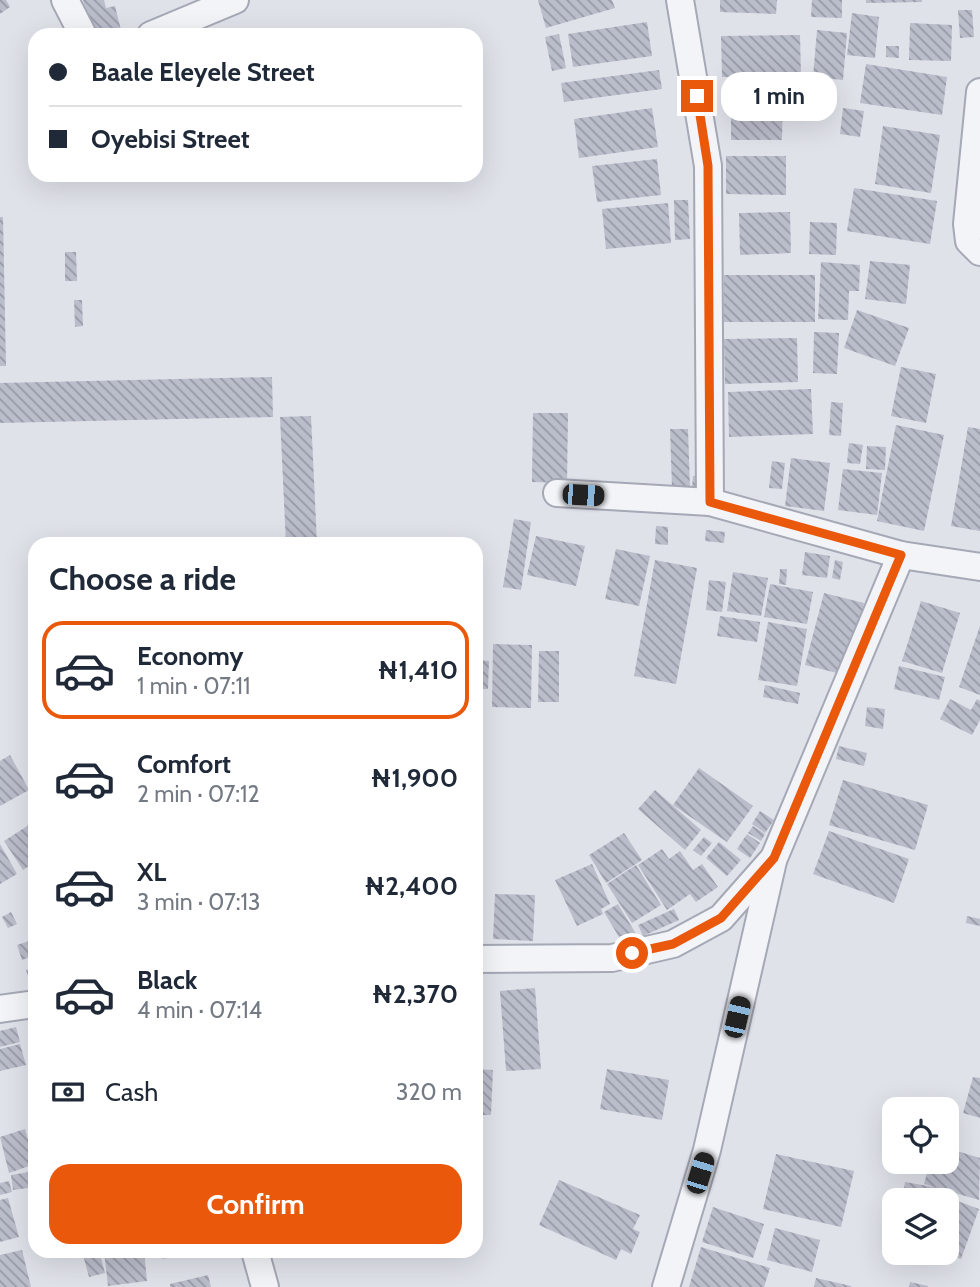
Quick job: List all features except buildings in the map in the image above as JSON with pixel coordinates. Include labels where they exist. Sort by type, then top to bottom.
[{"type":"street","points":[[65,0],[79,28]]},
{"type":"street","points":[[167,28],[235,0]]},
{"type":"street","points":[[680,0],[708,166],[710,502]]},
{"type":"street","points":[[980,92],[967,224],[970,241],[980,252]]},
{"type":"street","points":[[557,493],[710,502],[901,555],[980,567]]},
{"type":"street","points":[[666,1287],[707,1150],[774,858],[901,555]]},
{"type":"street","points":[[483,959],[612,958],[673,944],[721,918],[774,858]]},
{"type":"street","points":[[0,1009],[28,1005]]},
{"type":"street","points":[[257,1258],[265,1287]]},
{"type":"route","points":[[632,953],[673,944],[721,918],[774,858],[901,555],[710,502],[711,304],[708,166],[697,96]]}]
